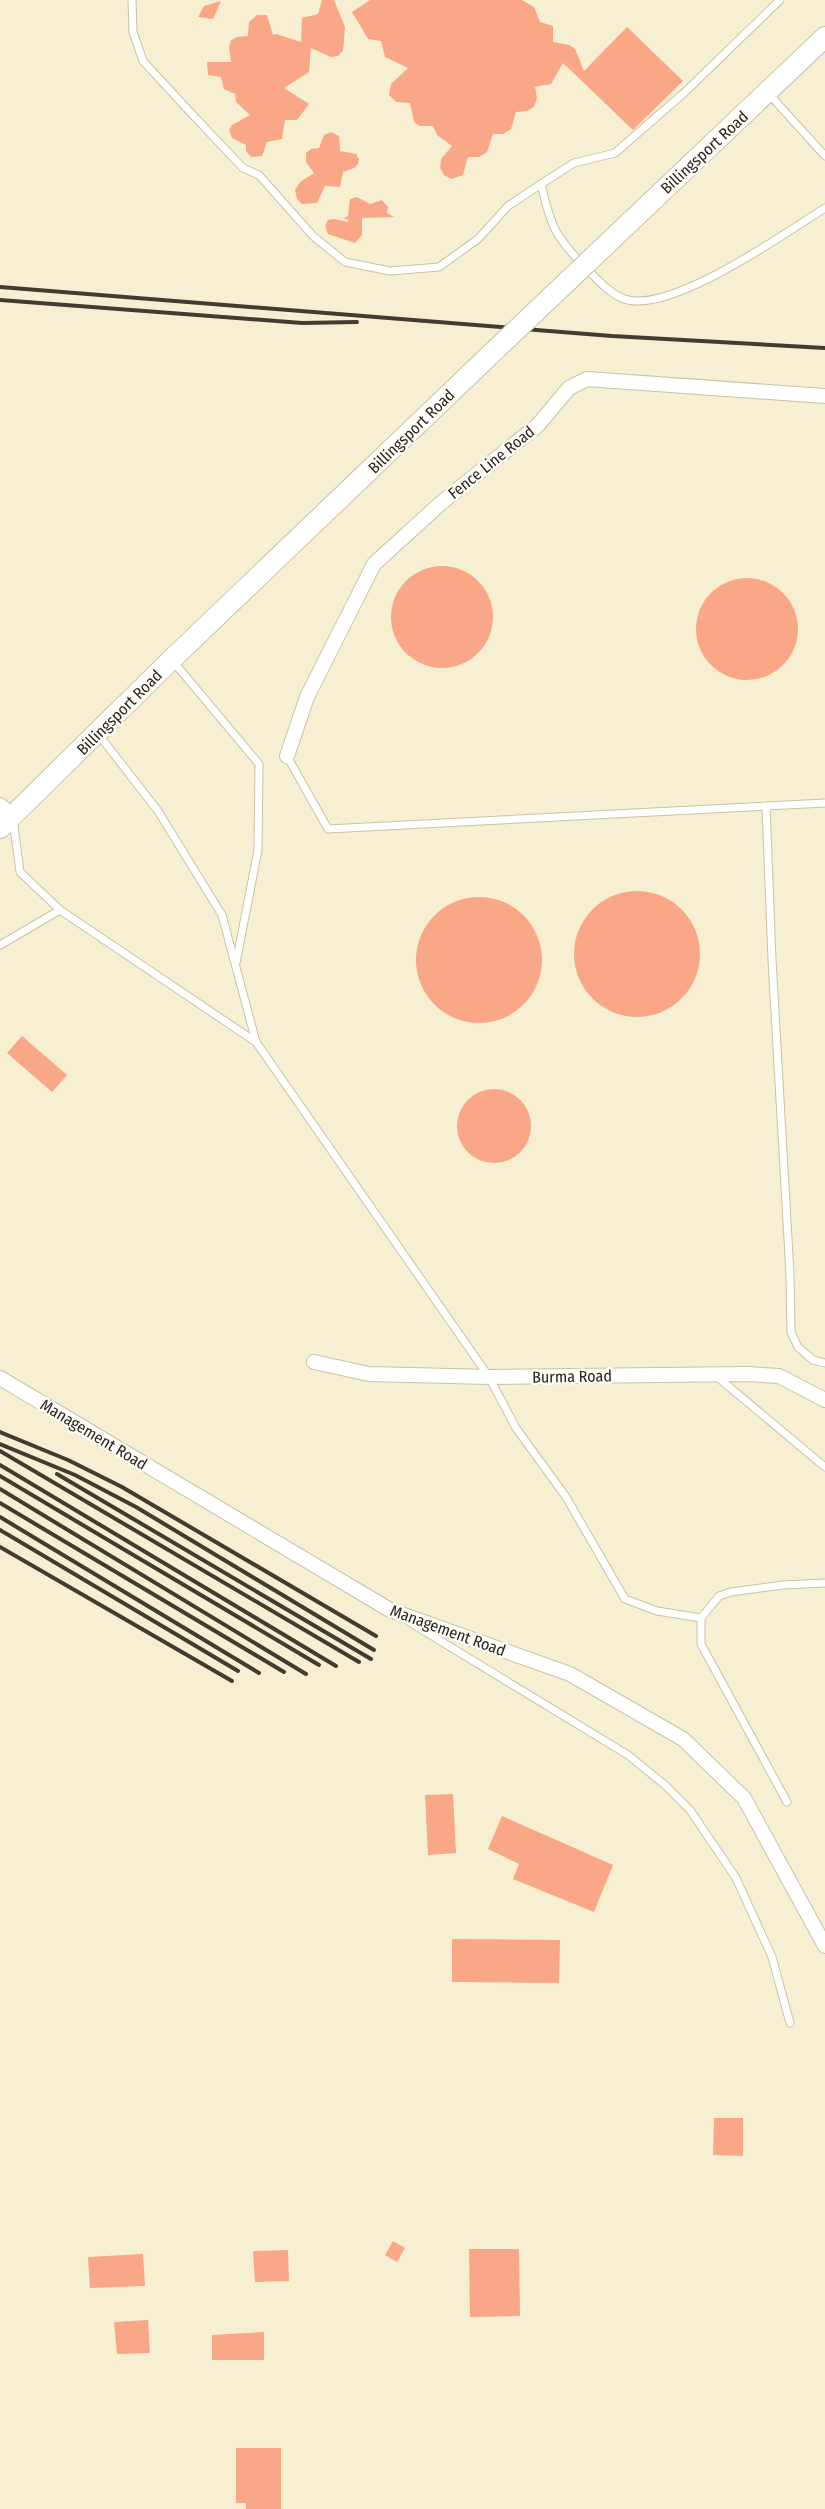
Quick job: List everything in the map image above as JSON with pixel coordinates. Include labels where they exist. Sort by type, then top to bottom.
[{"type":"street","name":"Billingsport Road","points":[[4,816],[98,733],[172,659],[825,37]]},
{"type":"street","name":"Fence Line Road","points":[[287,756],[306,696],[374,564],[441,503],[538,425],[569,388],[587,379],[825,396]]},
{"type":"street","name":"Burma Road","points":[[314,1362],[369,1374],[489,1377],[779,1376],[825,1400]]},
{"type":"street","name":"Management Road","points":[[0,1378],[390,1610],[570,1674],[683,1739],[744,1798],[825,1944]]},
{"type":"lane","points":[[132,0],[133,32],[143,61],[243,168],[259,175],[313,236],[345,262],[390,271],[438,267],[478,239],[508,206],[541,184],[574,163],[615,153],[685,92],[780,0]]},
{"type":"lane","points":[[767,92],[825,156]]},
{"type":"lane","points":[[541,184],[550,222],[569,252],[602,284],[622,298],[648,302],[683,292],[767,245],[825,208]]},
{"type":"lane","points":[[172,659],[259,764],[258,850],[235,966]]},
{"type":"lane","points":[[98,733],[158,812],[222,916],[256,1042],[489,1377],[516,1428],[566,1497],[626,1599],[657,1611],[701,1618]]},
{"type":"lane","points":[[287,756],[328,829],[825,802]]},
{"type":"lane","points":[[766,806],[772,960],[790,1274],[791,1332],[798,1347],[813,1360],[825,1363]]},
{"type":"lane","points":[[4,816],[20,872],[60,910],[256,1042]]},
{"type":"lane","points":[[0,945],[60,910]]},
{"type":"lane","points":[[714,1375],[825,1467]]},
{"type":"lane","points":[[787,1802],[700,1644],[701,1618],[719,1596],[731,1592],[783,1585],[825,1583]]},
{"type":"lane","points":[[390,1610],[628,1755],[665,1785],[690,1810],[736,1878],[772,1957],[790,2023]]},
{"type":"building","points":[[322,0],[334,0],[345,27],[343,51],[338,56],[331,57],[311,48],[309,72],[284,88],[309,104],[297,120],[285,120],[282,139],[267,142],[262,156],[251,157],[246,151],[246,145],[232,138],[229,130],[232,125],[250,115],[236,102],[235,94],[224,89],[221,77],[208,75],[207,62],[231,62],[229,47],[231,40],[237,37],[248,36],[249,22],[257,15],[267,15],[273,35],[276,34],[301,42],[302,18],[318,14]]},
{"type":"building","points":[[370,0],[522,0],[534,7],[540,22],[553,26],[553,42],[569,45],[575,49],[584,71],[627,27],[683,81],[633,130],[563,63],[551,84],[535,87],[537,98],[534,107],[527,111],[516,112],[511,129],[503,134],[493,134],[487,152],[479,157],[468,157],[463,175],[451,179],[444,175],[440,168],[441,159],[452,146],[437,135],[433,126],[420,126],[414,122],[410,103],[396,102],[389,95],[391,84],[408,68],[385,57],[381,41],[368,39],[352,12]]},
{"type":"building","points":[[221,1],[213,19],[198,17],[204,6]]},
{"type":"building","points":[[331,132],[339,136],[340,151],[356,154],[359,159],[358,164],[354,168],[343,172],[340,187],[325,186],[317,203],[302,204],[297,199],[295,190],[300,182],[314,173],[306,162],[306,153],[311,149],[319,148],[324,135]]},
{"type":"building","points":[[357,197],[370,204],[382,200],[388,207],[387,213],[394,217],[362,218],[362,235],[355,243],[328,234],[325,226],[328,220],[334,219],[348,222],[348,219],[343,219],[348,216],[350,199]]},
{"type":"building","points":[[442,566],[461,570],[478,581],[489,598],[493,617],[489,636],[478,653],[461,664],[442,668],[423,664],[406,653],[395,636],[391,617],[395,598],[406,581],[423,570]]},
{"type":"building","points":[[747,578],[767,582],[783,593],[794,609],[798,629],[794,649],[783,665],[767,676],[747,680],[727,676],[711,665],[700,649],[696,629],[700,609],[711,593],[727,582]]},
{"type":"building","points":[[637,891],[661,896],[682,909],[695,930],[700,954],[695,978],[682,999],[661,1012],[637,1017],[613,1012],[592,999],[579,978],[574,954],[579,930],[592,909],[613,896]]},
{"type":"building","points":[[479,897],[503,902],[523,916],[537,936],[542,960],[537,984],[523,1004],[503,1018],[479,1023],[455,1018],[435,1004],[421,984],[416,960],[421,936],[435,916],[455,902]]},
{"type":"building","points":[[22,1036],[67,1075],[52,1092],[7,1053]]},
{"type":"building","points":[[487,1089],[501,1089],[515,1095],[525,1105],[531,1119],[529,1140],[515,1157],[501,1163],[487,1163],[473,1157],[463,1147],[457,1133],[457,1119],[463,1105],[473,1095]]},
{"type":"building","points":[[453,1794],[456,1853],[428,1855],[425,1795]]},
{"type":"building","points":[[502,1816],[613,1865],[594,1912],[513,1879],[519,1864],[488,1849]]},
{"type":"building","points":[[452,1939],[560,1940],[559,1983],[452,1982]]},
{"type":"building","points":[[714,2118],[743,2118],[743,2156],[713,2155]]},
{"type":"building","points":[[393,2241],[405,2248],[397,2262],[385,2255]]},
{"type":"building","points":[[469,2249],[519,2249],[520,2316],[470,2317]]},
{"type":"building","points":[[288,2250],[289,2281],[255,2282],[253,2251]]},
{"type":"building","points":[[143,2254],[145,2286],[90,2288],[88,2257]]},
{"type":"building","points":[[148,2320],[150,2353],[117,2354],[114,2322]]},
{"type":"building","points":[[264,2332],[264,2360],[212,2360],[212,2335]]},
{"type":"building","points":[[236,2448],[281,2448],[281,2509],[246,2509],[246,2503],[236,2503]]},
{"type":"railway","points":[[0,287],[612,336],[825,348]]},
{"type":"railway","points":[[0,300],[302,323],[357,322]]},
{"type":"railway","points":[[0,1432],[68,1460],[122,1487],[376,1636]]},
{"type":"railway","points":[[0,1444],[75,1475],[136,1507],[374,1650]]},
{"type":"railway","points":[[0,1451],[359,1662]]},
{"type":"railway","points":[[0,1465],[336,1666]]},
{"type":"railway","points":[[57,1474],[371,1659]]},
{"type":"railway","points":[[0,1476],[319,1665]]},
{"type":"railway","points":[[0,1489],[306,1674]]},
{"type":"railway","points":[[0,1503],[284,1672]]},
{"type":"railway","points":[[0,1517],[259,1673]]},
{"type":"railway","points":[[0,1530],[238,1671]]},
{"type":"railway","points":[[0,1547],[232,1681]]}]
